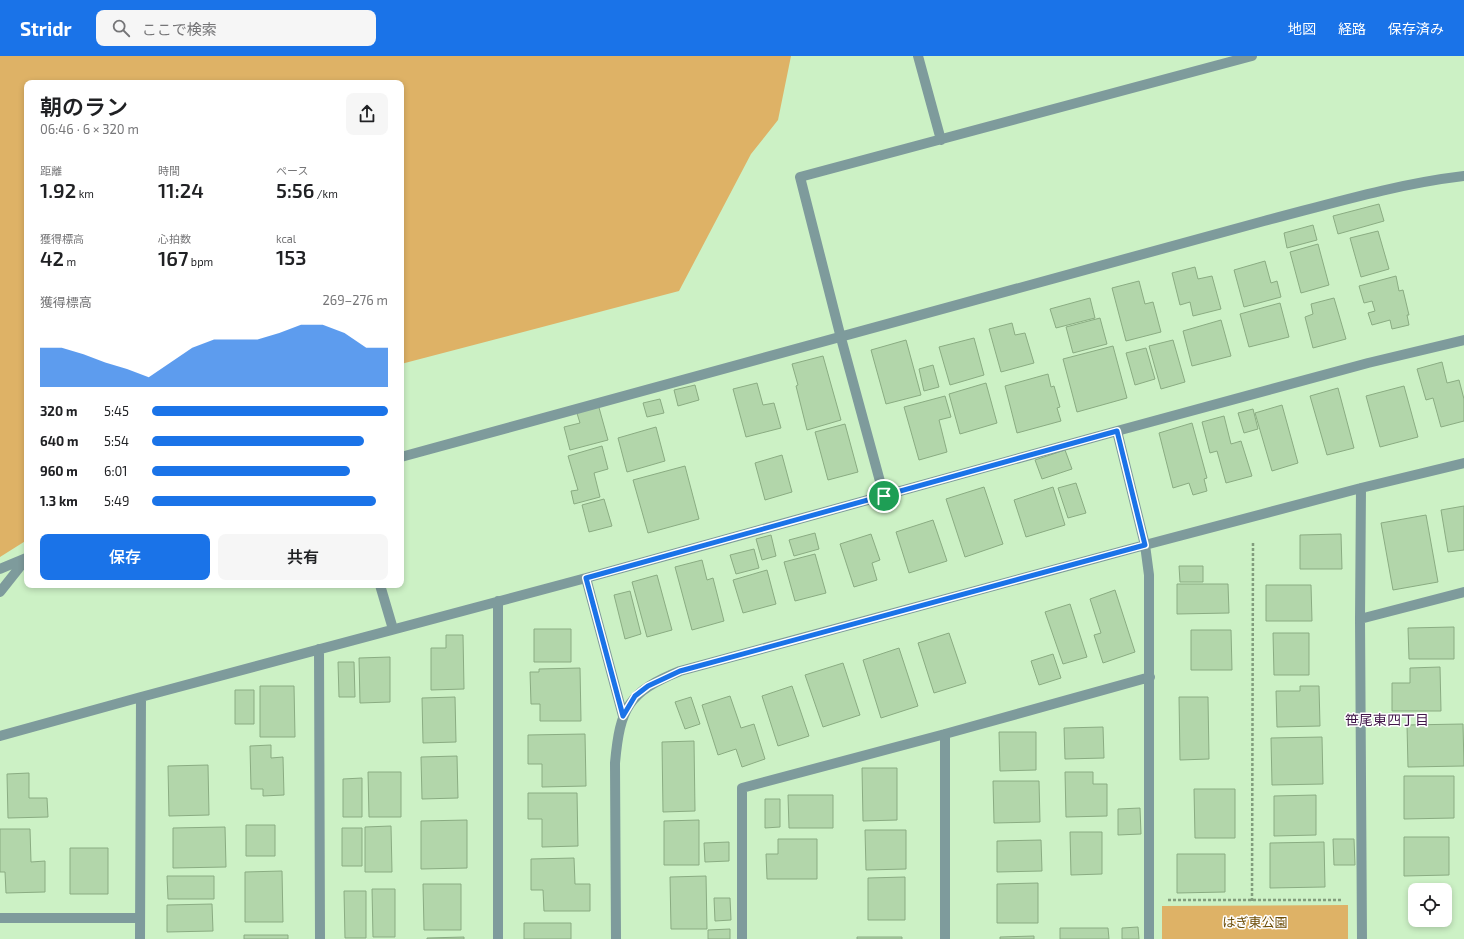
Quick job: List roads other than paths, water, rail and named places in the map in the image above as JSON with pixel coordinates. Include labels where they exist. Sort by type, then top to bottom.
[{"type":"street","points":[[918,56],[941,140]]},
{"type":"street","points":[[884,496],[841,338],[800,177],[1252,56]]},
{"type":"street","points":[[404,456],[1325,205],[1440,179],[1464,176]]},
{"type":"street","points":[[0,736],[586,578],[1368,363],[1464,340]]},
{"type":"street","points":[[1117,431],[1145,545],[1149,575],[1149,939]]},
{"type":"street","points":[[616,939],[615,763],[617,742],[623,716],[635,696],[648,686],[680,671],[1145,545],[1361,488],[1464,463]]},
{"type":"street","points":[[1361,488],[1360,619],[1362,939]]},
{"type":"street","points":[[0,569],[24,559]]},
{"type":"street","points":[[0,592],[24,562]]},
{"type":"street","points":[[586,578],[623,716]]},
{"type":"street","points":[[381,588],[393,629]]},
{"type":"street","points":[[1360,619],[1464,592]]},
{"type":"street","points":[[498,601],[498,939]]},
{"type":"street","points":[[320,649],[320,939]]},
{"type":"street","points":[[742,939],[742,788],[945,734],[1150,676]]},
{"type":"street","points":[[140,939],[141,697]]},
{"type":"street","points":[[945,734],[946,939]]},
{"type":"street","points":[[0,918],[140,918]]},
{"type":"district","name":"笹尾東四丁目","points":[[1387,719]]},
{"type":"park label","name":"はぎ東公園","points":[[1255,922]]}]
